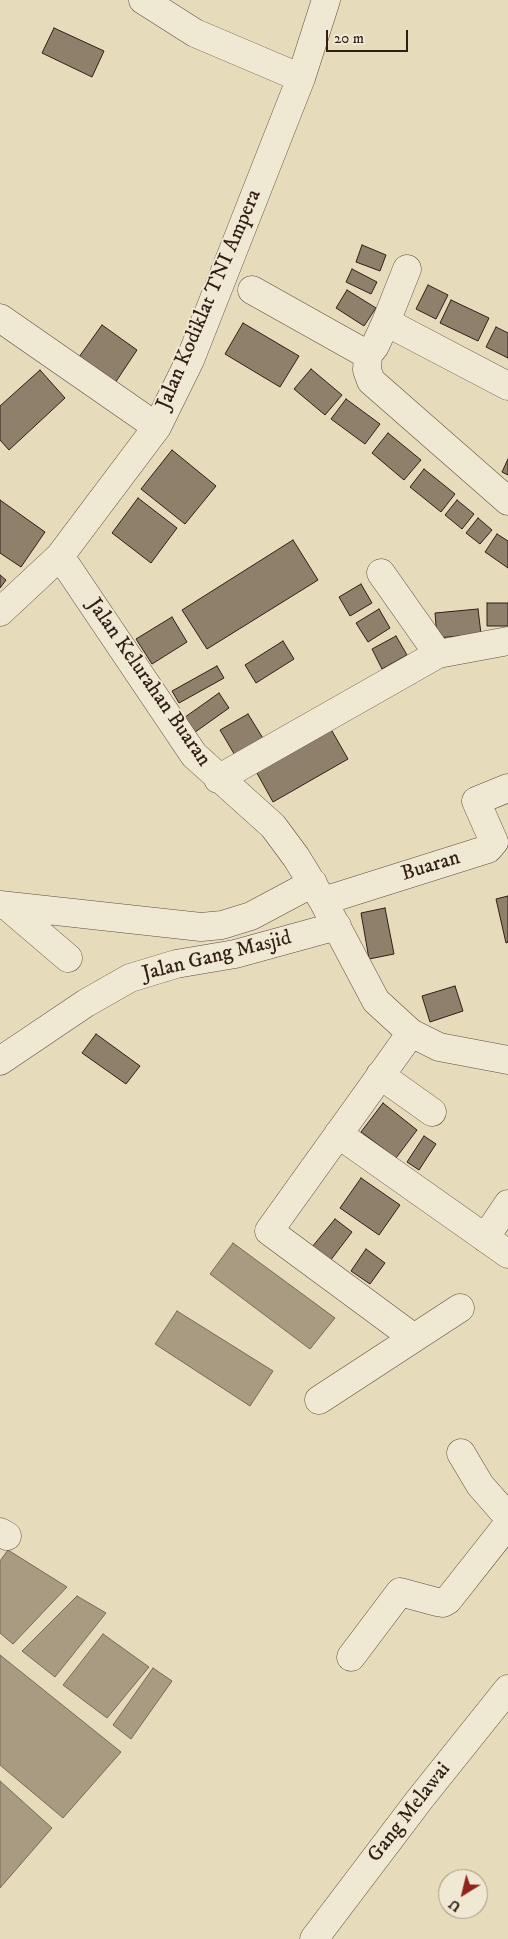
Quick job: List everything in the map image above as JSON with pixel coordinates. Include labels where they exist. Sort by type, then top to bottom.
[{"type":"street","points":[[144,0],[195,33],[301,78]]},
{"type":"street","name":"Jalan Kodiklat TNI Ampera","points":[[0,612],[60,556],[157,427],[190,360],[301,78],[326,0]]},
{"type":"street","points":[[407,269],[386,322],[375,346],[368,355],[366,370],[371,381],[508,501]]},
{"type":"street","points":[[252,290],[368,355]]},
{"type":"street","points":[[0,318],[157,427]]},
{"type":"street","points":[[386,322],[508,386]]},
{"type":"street","name":"Jalan Kelurahan Buaran","points":[[60,556],[194,756],[272,826],[296,857],[337,926],[376,1001],[411,1033],[439,1047],[508,1060]]},
{"type":"street","points":[[381,573],[438,654]]},
{"type":"street","points":[[218,779],[438,654],[508,641]]},
{"type":"street","name":"Buaran","points":[[318,892],[488,849],[494,842],[476,804],[479,798],[508,788]]},
{"type":"street","points":[[4,906],[174,925],[208,926],[238,920],[318,892]]},
{"type":"street","points":[[4,906],[68,958]]},
{"type":"street","name":"Jalan Gang Masjid","points":[[0,1062],[86,1003],[130,978],[176,964],[235,954],[337,926]]},
{"type":"street","points":[[411,1033],[269,1231],[414,1338]]},
{"type":"street","points":[[380,1075],[432,1112]]},
{"type":"street","points":[[338,1134],[508,1254]]},
{"type":"street","points":[[485,1238],[508,1204]]},
{"type":"street","points":[[319,1400],[460,1308]]},
{"type":"street","points":[[461,1453],[480,1485],[508,1517]]},
{"type":"street","points":[[351,1657],[400,1592],[443,1603],[448,1600],[508,1524]]},
{"type":"street","name":"Gang Melawai","points":[[314,1939],[420,1799],[508,1689]]},
{"type":"shaded area","points":[[233,1243],[335,1318],[310,1349],[210,1274]]},
{"type":"shaded area","points":[[177,1311],[273,1371],[250,1406],[155,1344]]},
{"type":"shaded area","points":[[8,1550],[67,1587],[13,1644],[0,1633],[0,1561]]},
{"type":"shaded area","points":[[77,1596],[106,1613],[55,1677],[22,1651]]},
{"type":"shaded area","points":[[103,1634],[149,1667],[107,1718],[63,1685]]},
{"type":"shaded area","points":[[0,1655],[121,1752],[63,1818],[0,1765]]},
{"type":"shaded area","points":[[153,1668],[172,1681],[131,1739],[113,1725]]},
{"type":"shaded area","points":[[0,1781],[52,1828],[0,1888]]},
{"type":"building","points":[[54,28],[104,51],[92,77],[42,53]]},
{"type":"building","points":[[362,245],[386,255],[380,271],[356,262]]},
{"type":"building","points":[[352,269],[377,282],[371,294],[346,282]]},
{"type":"building","points":[[428,285],[448,295],[436,319],[416,309]]},
{"type":"building","points":[[347,290],[376,308],[364,326],[336,308]]},
{"type":"building","points":[[451,300],[489,318],[478,341],[440,323]]},
{"type":"building","points":[[243,323],[299,356],[280,387],[225,354]]},
{"type":"building","points":[[102,325],[137,350],[115,383],[79,357]]},
{"type":"building","points":[[496,327],[508,333],[508,358],[486,347]]},
{"type":"building","points":[[311,369],[342,395],[325,415],[294,389]]},
{"type":"building","points":[[40,370],[65,398],[9,450],[0,440],[0,406]]},
{"type":"building","points":[[346,399],[380,424],[365,444],[331,419]]},
{"type":"building","points":[[388,433],[421,460],[404,480],[372,453]]},
{"type":"building","points":[[172,450],[216,486],[185,524],[141,489]]},
{"type":"building","points":[[508,459],[508,475],[502,472]]},
{"type":"building","points":[[424,469],[455,494],[441,512],[410,487]]},
{"type":"building","points":[[138,498],[177,528],[151,563],[112,533]]},
{"type":"building","points":[[0,500],[45,532],[21,567],[0,553]]},
{"type":"building","points":[[457,500],[474,514],[462,529],[445,515]]},
{"type":"building","points":[[478,518],[492,530],[480,544],[466,533]]},
{"type":"building","points":[[497,534],[508,541],[508,568],[485,552]]},
{"type":"building","points":[[293,540],[318,580],[207,649],[182,610]]},
{"type":"building","points":[[0,575],[6,580],[0,588]]},
{"type":"building","points":[[361,584],[372,603],[350,616],[339,597]]},
{"type":"building","points":[[487,603],[508,603],[508,626],[487,626]]},
{"type":"building","points":[[379,609],[390,628],[368,642],[356,623]]},
{"type":"building","points":[[478,609],[481,634],[437,638],[435,613]]},
{"type":"building","points":[[172,617],[187,642],[152,664],[136,639]]},
{"type":"building","points":[[396,636],[407,655],[382,669],[372,649]]},
{"type":"building","points":[[283,641],[294,659],[256,683],[245,665]]},
{"type":"building","points":[[217,666],[224,678],[179,703],[172,691]]},
{"type":"building","points":[[219,693],[229,708],[191,735],[181,720]]},
{"type":"building","points":[[248,714],[264,740],[236,757],[220,730]]},
{"type":"building","points":[[328,724],[348,759],[273,802],[253,766]]},
{"type":"building","points":[[508,896],[508,942],[506,943],[496,899]]},
{"type":"building","points":[[385,908],[394,954],[369,959],[361,913]]},
{"type":"building","points":[[455,986],[463,1011],[430,1022],[422,996]]},
{"type":"building","points":[[96,1034],[140,1066],[126,1084],[82,1053]]},
{"type":"building","points":[[383,1103],[417,1130],[396,1158],[361,1132]]},
{"type":"building","points":[[424,1136],[436,1144],[419,1170],[407,1162]]},
{"type":"building","points":[[361,1178],[400,1205],[379,1235],[340,1208]]},
{"type":"building","points":[[335,1219],[352,1232],[330,1261],[312,1247]]},
{"type":"building","points":[[366,1249],[385,1263],[370,1284],[351,1271]]}]
